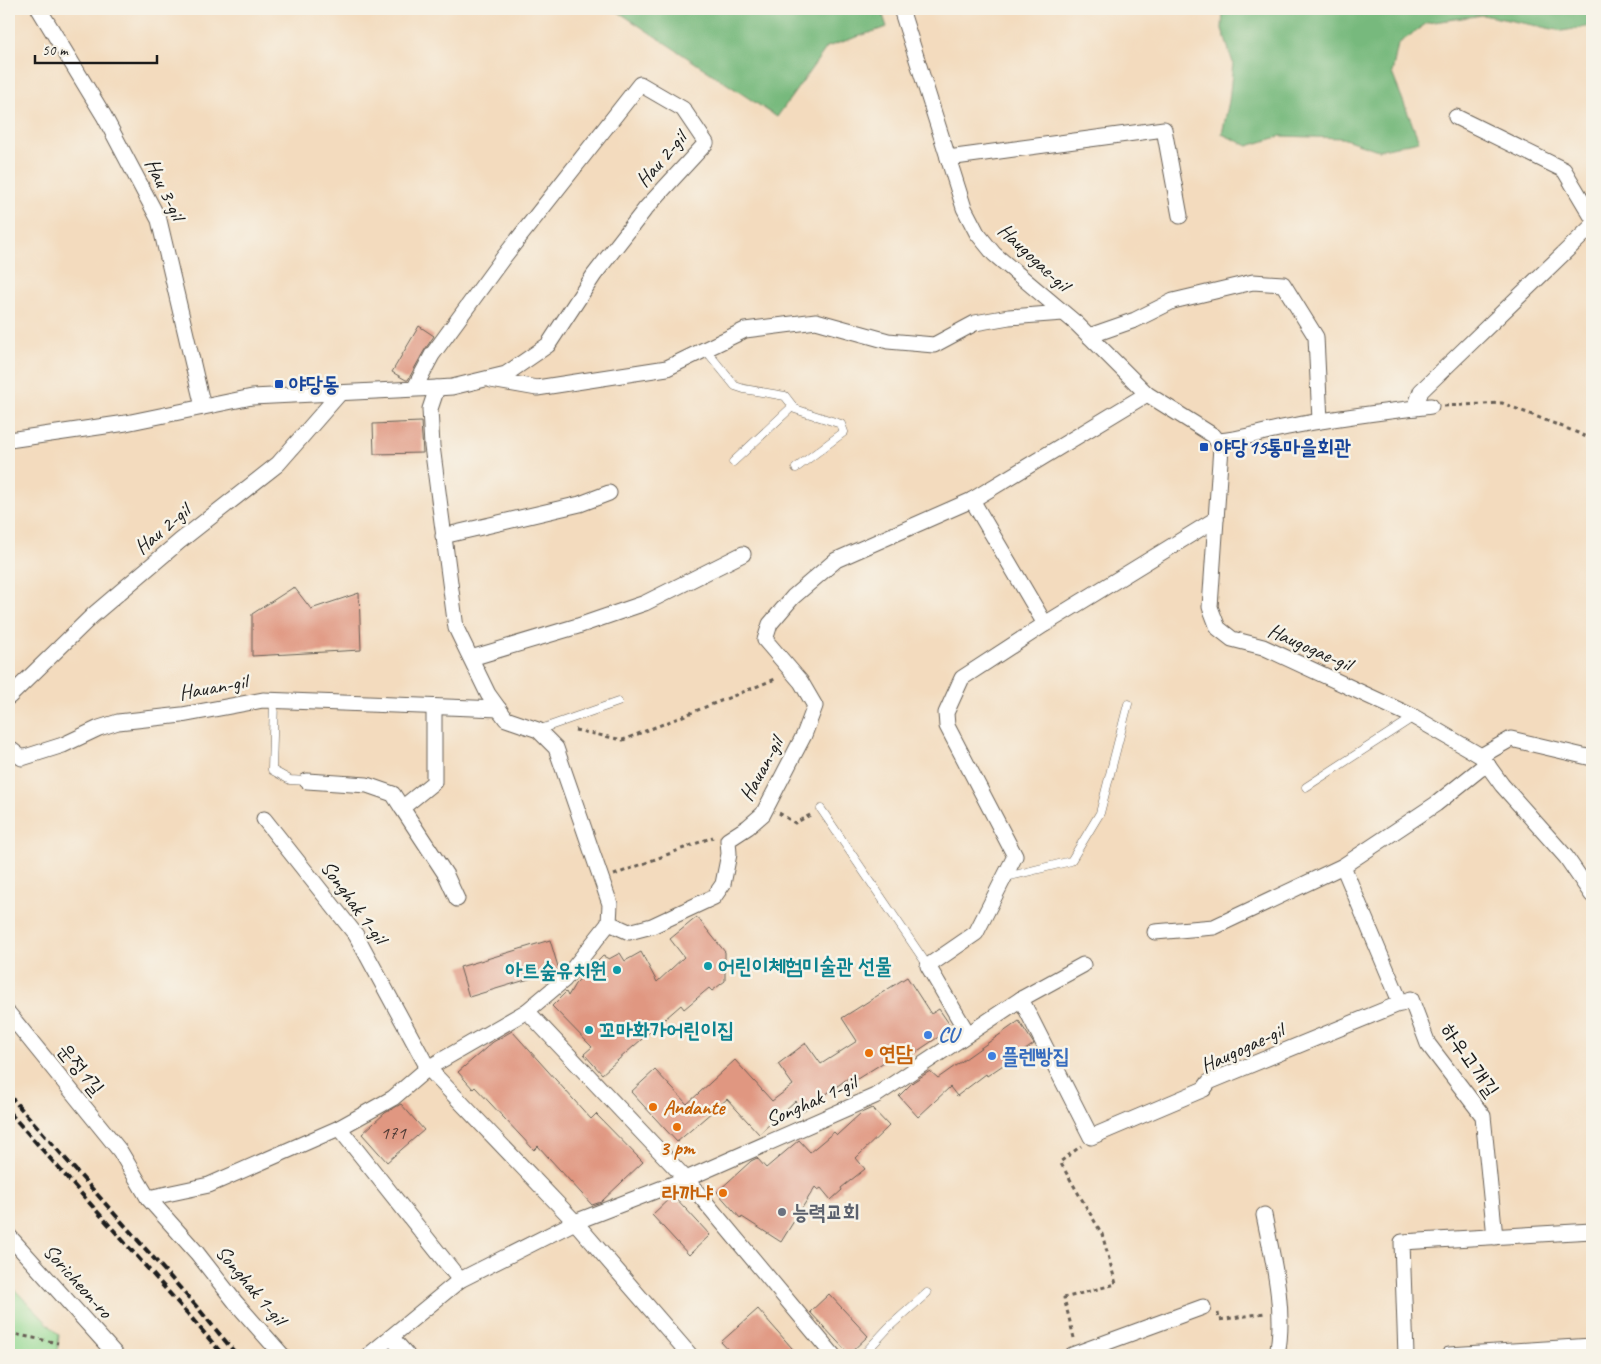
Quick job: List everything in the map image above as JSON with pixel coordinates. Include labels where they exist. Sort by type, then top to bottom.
[{"type":"street","name":"Hau 3-gil","points":[[39,9],[104,116],[160,220],[202,407]]},
{"type":"street","name":"Haugogae-gil","points":[[901,9],[964,208],[977,233],[994,254],[1089,336],[1147,394],[1214,436],[1221,447],[1210,607],[1218,628],[1232,639],[1263,647],[1414,717],[1484,761],[1502,785],[1566,857],[1592,895]]},
{"type":"street","name":"Hau 2-gil","points":[[9,440],[126,423],[252,397],[340,393],[452,387],[506,374],[548,345],[594,275],[646,208],[706,143],[683,109],[640,84],[503,258],[432,355],[414,389]]},
{"type":"street","points":[[1456,117],[1564,170],[1592,217]]},
{"type":"street","points":[[948,158],[1164,129],[1180,216]]},
{"type":"street","points":[[1415,408],[1421,391],[1592,226]]},
{"type":"street","points":[[1089,336],[1135,320],[1172,301],[1253,282],[1283,284],[1316,337],[1320,421]]},
{"type":"street","points":[[485,379],[537,388],[667,368],[745,330],[816,321],[888,341],[934,345],[975,323],[1009,317],[1063,313]]},
{"type":"street","points":[[148,1198],[209,1185],[339,1128],[393,1098],[428,1068],[527,1011],[564,980],[609,923],[610,904],[556,748],[544,727],[506,719],[488,694],[456,628],[432,446],[430,408],[437,388]]},
{"type":"street","name":"Hau 2-gil","points":[[9,697],[93,615],[180,541],[278,464],[340,393]]},
{"type":"street","points":[[1045,624],[972,500],[1147,394]]},
{"type":"street","points":[[1217,441],[1231,441],[1290,426],[1320,421],[1431,406]]},
{"type":"street","points":[[443,536],[580,504],[609,493]]},
{"type":"street","name":"Hauan-gil","points":[[728,840],[763,814],[804,735],[815,706],[801,682],[765,640],[770,624],[794,597],[836,560],[972,500]]},
{"type":"street","points":[[968,1034],[928,966],[976,933],[1015,856],[947,726],[946,713],[962,678],[1045,624],[1216,520]]},
{"type":"street","points":[[471,658],[646,603],[743,554]]},
{"type":"street","name":"Hauan-gil","points":[[9,748],[22,758],[63,745],[98,728],[118,722],[182,715],[262,700],[499,709]]},
{"type":"street","points":[[402,808],[434,782],[434,707]]},
{"type":"street","points":[[1155,932],[1214,928],[1343,866],[1436,804],[1480,769],[1484,761],[1510,739],[1592,758]]},
{"type":"street","points":[[307,781],[367,785],[393,794],[446,875],[457,899]]},
{"type":"street","name":"Songhak 1-gil","points":[[264,819],[356,934],[428,1068],[575,1222],[690,1355]]},
{"type":"street","points":[[609,923],[629,932],[652,926],[714,897],[723,884],[729,854],[728,840]]},
{"type":"street","points":[[1343,866],[1401,1004]]},
{"type":"street","name":"Songhak 1-gil","points":[[369,1355],[460,1280],[575,1222],[686,1179],[875,1096],[1021,999],[1083,965]]},
{"type":"street","points":[[1021,999],[1091,1138]]},
{"type":"street","name":"하우고개길","points":[[1401,1004],[1412,999],[1428,1044],[1483,1116],[1495,1237]]},
{"type":"street","name":"Haugogae-gil","points":[[1091,1138],[1204,1089],[1209,1082],[1401,1004]]},
{"type":"street","points":[[527,1011],[686,1179],[833,1355]]},
{"type":"street","name":"운정1길","points":[[9,1014],[120,1151]]},
{"type":"street","points":[[339,1128],[460,1280]]},
{"type":"street","name":"Songhak 1-gil","points":[[120,1151],[148,1198],[197,1253],[282,1355]]},
{"type":"street","points":[[1264,1215],[1278,1283],[1280,1340],[1277,1355]]},
{"type":"street","points":[[1406,1355],[1402,1242],[1592,1231]]},
{"type":"street","name":"Soricheon-ro","points":[[9,1236],[116,1355]]},
{"type":"street","points":[[1075,1354],[1210,1306]]},
{"type":"street","points":[[392,1336],[407,1355]]},
{"type":"street","points":[[1448,1355],[1592,1346]]},
{"type":"lane","points":[[705,349],[735,386],[744,390],[785,396],[795,409],[841,424],[844,432],[796,468]]},
{"type":"lane","points":[[733,462],[793,406]]},
{"type":"lane","points":[[274,701],[272,770],[290,780],[307,781]]},
{"type":"lane","points":[[544,727],[618,702]]},
{"type":"lane","points":[[1004,878],[1071,860],[1100,814],[1128,704]]},
{"type":"lane","points":[[1306,787],[1414,717]]},
{"type":"lane","points":[[821,809],[928,966]]},
{"type":"lane","points":[[863,1355],[889,1327],[927,1293]]},
{"type":"path","points":[[1431,406],[1502,403],[1592,440]]},
{"type":"path","points":[[544,727],[623,740],[792,672]]},
{"type":"path","points":[[763,814],[780,813],[795,824],[821,809]]},
{"type":"path","points":[[601,879],[717,835],[728,840]]},
{"type":"path","points":[[1075,1354],[1064,1298],[1116,1284],[1102,1234],[1060,1162],[1091,1138]]},
{"type":"path","points":[[1210,1306],[1219,1320],[1278,1312]]},
{"type":"path","points":[[9,1334],[58,1342]]},
{"type":"green space","points":[[614,9],[881,9],[887,27],[827,47],[777,117]]},
{"type":"green space","points":[[1223,9],[1592,9],[1592,26],[1562,31],[1483,15],[1427,23],[1398,44],[1392,73],[1419,141],[1378,150],[1342,138],[1281,136],[1248,146],[1222,134],[1229,101],[1233,63],[1222,29]]},
{"type":"green space","points":[[9,1284],[59,1335],[57,1355],[9,1355]]},
{"type":"building","points":[[419,326],[434,336],[408,380],[406,380],[392,372]]},
{"type":"building","points":[[421,422],[423,453],[374,454],[373,424]]},
{"type":"building","points":[[294,587],[311,609],[359,593],[361,650],[252,656],[252,614]]},
{"type":"building","points":[[697,917],[725,952],[725,981],[712,991],[709,988],[684,1009],[681,1005],[602,1074],[584,1054],[592,1047],[552,1006],[566,992],[568,996],[575,984],[603,956],[609,959],[620,953],[625,961],[641,952],[657,982],[684,957],[670,939]]},
{"type":"building","points":[[550,940],[559,970],[469,997],[460,967]]},
{"type":"building","points":[[907,977],[931,1014],[939,1009],[952,1028],[913,1054],[908,1047],[854,1081],[851,1076],[803,1111],[795,1101],[759,1134],[727,1099],[677,1142],[631,1092],[655,1070],[687,1104],[735,1060],[772,1101],[793,1085],[778,1064],[806,1043],[821,1064],[857,1041],[842,1018]]},
{"type":"building","points":[[1019,1021],[1034,1044],[987,1076],[986,1074],[957,1096],[950,1087],[918,1117],[899,1096],[913,1082],[930,1071],[938,1078]]},
{"type":"building","points":[[512,1031],[591,1119],[596,1114],[643,1162],[601,1202],[592,1205],[538,1146],[534,1150],[475,1087],[473,1089],[458,1072],[493,1042]]},
{"type":"building","points":[[401,1104],[424,1130],[387,1162],[362,1134],[385,1113]]},
{"type":"building","points":[[872,1108],[889,1126],[856,1158],[865,1169],[841,1188],[842,1190],[831,1200],[821,1188],[818,1190],[815,1187],[781,1242],[742,1217],[741,1219],[717,1192],[751,1161],[757,1158],[766,1168],[799,1140],[810,1152],[834,1132],[837,1135],[861,1113]]},
{"type":"building","points":[[673,1195],[710,1235],[689,1255],[652,1215]]},
{"type":"building","points":[[829,1294],[868,1336],[849,1354],[810,1312]]},
{"type":"building","points":[[758,1309],[798,1355],[733,1355],[721,1342]]},
{"type":"railway","points":[[9,1095],[197,1307],[237,1355]]},
{"type":"railway","points":[[9,1112],[223,1355]]},
{"type":"place","name":"야당동","points":[[279,384]]},
{"type":"place","name":"야당15통마을회관","points":[[1204,447]]},
{"type":"place","name":"어린이체험미술관 선물","points":[[708,966]]},
{"type":"place","name":"아트숲유치원","points":[[617,970]]},
{"type":"place","name":"꼬마화가어린이집","points":[[589,1030]]},
{"type":"place","name":"CU","points":[[928,1035]]},
{"type":"place","name":"연담","points":[[869,1053]]},
{"type":"place","name":"플렌빵집","points":[[992,1056]]},
{"type":"place","name":"Andante","points":[[653,1107]]},
{"type":"place","name":"3 pm","points":[[677,1127]]},
{"type":"place","name":"라까냐","points":[[723,1193]]},
{"type":"place","name":"능력교회","points":[[782,1212]]}]
